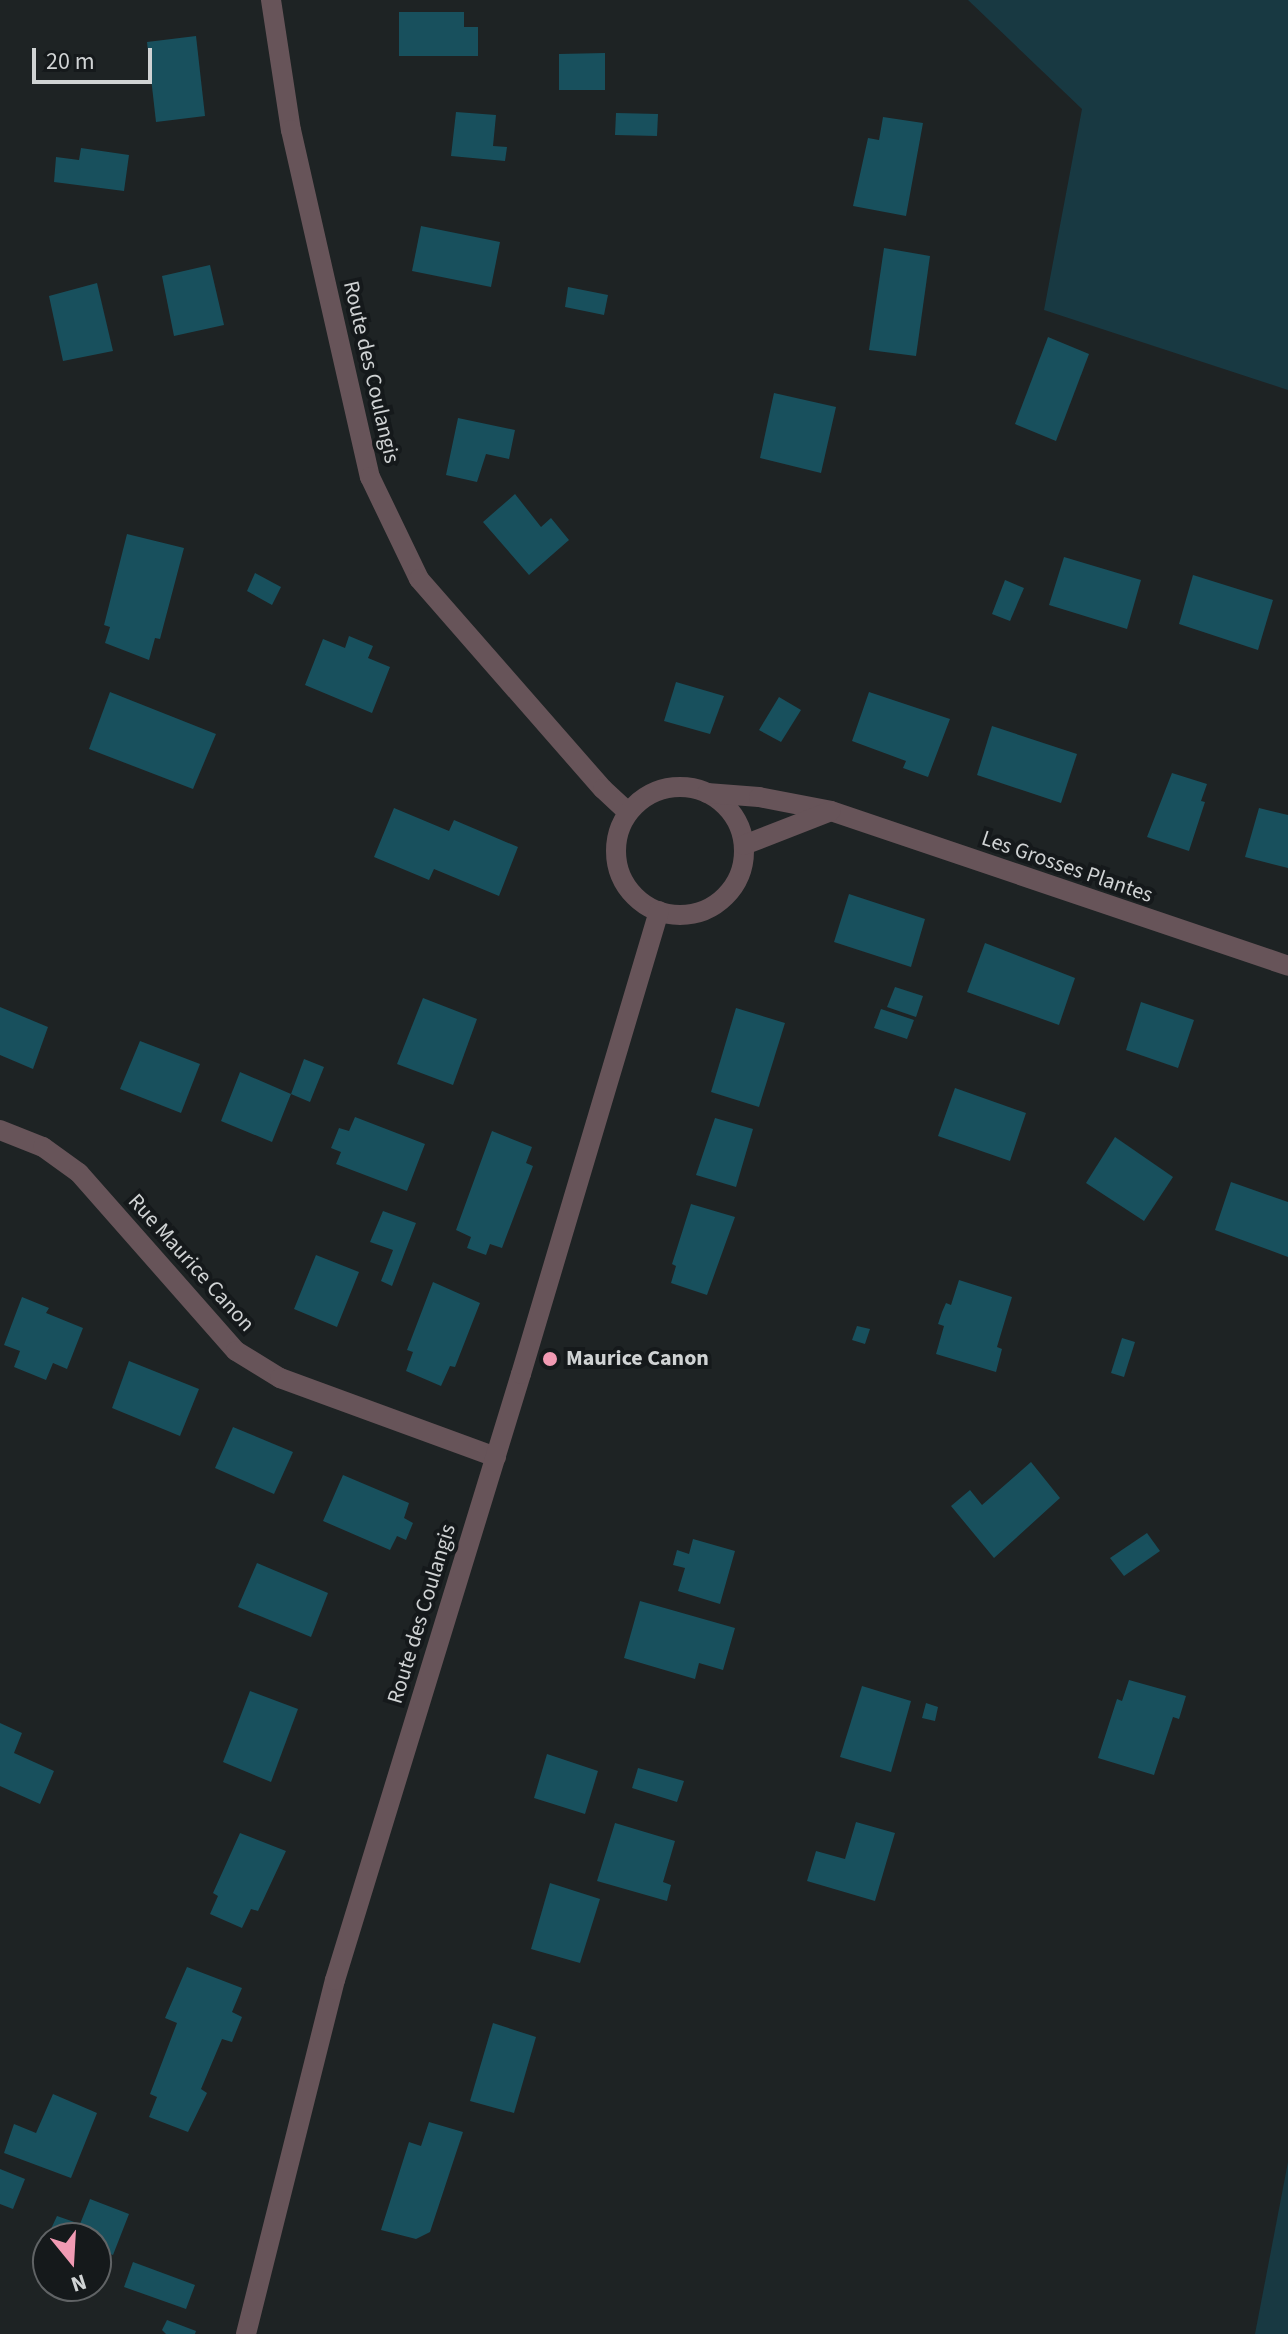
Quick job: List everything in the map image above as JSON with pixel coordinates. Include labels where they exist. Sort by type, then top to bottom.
[{"type":"street","name":"Route des Coulangis","points":[[271,0],[291,130],[370,477],[419,579],[603,789],[628,812]]},
{"type":"street","points":[[690,788],[707,793],[725,806],[738,824],[744,845],[742,866],[734,886],[719,901],[700,911],[680,915],[659,911],[641,902],[627,887],[618,869],[616,850],[619,830],[628,812],[641,800],[665,789],[690,788]]},
{"type":"street","name":"Les Grosses Plantes","points":[[707,793],[759,797],[831,811],[1288,966]]},
{"type":"street","points":[[744,845],[831,811]]},
{"type":"street","name":"Route des Coulangis","points":[[246,2334],[335,1980],[659,911]]},
{"type":"street","name":"Rue Maurice Canon","points":[[0,1130],[43,1147],[79,1173],[236,1351],[280,1378],[496,1457]]},
{"type":"shaded area","points":[[968,0],[1288,0],[1288,390],[1044,310],[1082,109]]},
{"type":"shaded area","points":[[1288,2162],[1288,2334],[1255,2334]]},
{"type":"building","points":[[399,12],[464,12],[464,27],[478,27],[478,56],[399,56]]},
{"type":"building","points":[[196,36],[205,116],[156,122],[147,42]]},
{"type":"building","points":[[605,53],[605,90],[559,90],[559,54]]},
{"type":"building","points":[[456,112],[496,115],[493,146],[507,147],[505,161],[451,156]]},
{"type":"building","points":[[616,113],[658,114],[657,136],[615,135]]},
{"type":"building","points":[[883,117],[923,123],[906,216],[853,206],[868,138],[879,140]]},
{"type":"building","points":[[81,148],[129,155],[124,191],[54,182],[56,157],[79,160]]},
{"type":"building","points":[[421,226],[500,242],[491,287],[412,271]]},
{"type":"building","points":[[884,248],[930,256],[916,356],[869,350]]},
{"type":"building","points":[[210,265],[224,325],[174,336],[162,276]]},
{"type":"building","points":[[97,283],[113,351],[63,361],[49,296]]},
{"type":"building","points":[[568,287],[608,295],[604,315],[565,307]]},
{"type":"building","points":[[1048,337],[1089,354],[1056,441],[1015,424]]},
{"type":"building","points":[[774,393],[836,407],[821,473],[760,458]]},
{"type":"building","points":[[458,418],[515,430],[509,459],[486,454],[477,482],[446,475]]},
{"type":"building","points":[[515,494],[541,527],[551,518],[569,540],[529,575],[483,522]]},
{"type":"building","points":[[127,534],[184,548],[160,639],[155,638],[149,660],[105,643],[110,627],[104,625]]},
{"type":"building","points":[[1064,557],[1141,580],[1127,629],[1049,605]]},
{"type":"building","points":[[255,573],[281,587],[272,605],[247,591]]},
{"type":"building","points":[[1193,575],[1273,600],[1258,650],[1179,624]]},
{"type":"building","points":[[1005,580],[1024,588],[1010,621],[992,614]]},
{"type":"building","points":[[349,636],[373,646],[368,658],[390,667],[372,713],[305,685],[323,639],[345,648]]},
{"type":"building","points":[[676,682],[724,696],[710,734],[664,721]]},
{"type":"building","points":[[110,692],[216,734],[193,789],[89,749]]},
{"type":"building","points":[[869,692],[950,719],[928,777],[903,768],[906,761],[852,741]]},
{"type":"building","points":[[779,697],[801,710],[781,742],[759,730]]},
{"type":"building","points":[[992,726],[1077,754],[1061,803],[977,775]]},
{"type":"building","points":[[1172,773],[1207,784],[1201,801],[1205,802],[1189,851],[1147,837]]},
{"type":"building","points":[[394,808],[449,831],[454,820],[518,847],[499,896],[434,869],[429,880],[374,857]]},
{"type":"building","points":[[1259,808],[1288,815],[1288,868],[1245,857]]},
{"type":"building","points":[[849,894],[925,919],[911,967],[834,942]]},
{"type":"building","points":[[985,943],[1075,978],[1059,1025],[967,992]]},
{"type":"building","points":[[895,987],[923,996],[916,1017],[887,1007]]},
{"type":"building","points":[[423,998],[477,1019],[453,1085],[397,1064]]},
{"type":"building","points":[[1141,1002],[1194,1020],[1178,1068],[1126,1050]]},
{"type":"building","points":[[0,1007],[48,1027],[33,1069],[0,1055]]},
{"type":"building","points":[[736,1008],[785,1023],[759,1107],[711,1092]]},
{"type":"building","points":[[881,1009],[914,1020],[907,1039],[874,1028]]},
{"type":"building","points":[[140,1041],[200,1064],[181,1113],[120,1089]]},
{"type":"building","points":[[304,1059],[324,1067],[310,1102],[291,1094]]},
{"type":"building","points":[[240,1072],[291,1094],[272,1142],[221,1121]]},
{"type":"building","points":[[955,1088],[1026,1113],[1010,1161],[938,1136]]},
{"type":"building","points":[[355,1117],[425,1144],[407,1191],[336,1164],[341,1152],[331,1148],[339,1128],[349,1131]]},
{"type":"building","points":[[715,1118],[753,1129],[736,1187],[696,1175]]},
{"type":"building","points":[[492,1131],[532,1147],[526,1163],[533,1166],[502,1248],[490,1244],[486,1255],[467,1248],[471,1237],[456,1230]]},
{"type":"building","points":[[1115,1137],[1173,1177],[1144,1221],[1086,1183]]},
{"type":"building","points":[[1231,1182],[1288,1202],[1288,1257],[1215,1230]]},
{"type":"building","points":[[691,1204],[735,1217],[707,1295],[671,1283],[676,1266],[672,1264]]},
{"type":"building","points":[[383,1211],[416,1223],[392,1286],[381,1281],[393,1250],[370,1242]]},
{"type":"building","points":[[316,1255],[359,1272],[337,1327],[294,1309]]},
{"type":"building","points":[[959,1280],[1012,1297],[997,1347],[1002,1349],[996,1372],[936,1354],[944,1326],[938,1324],[946,1303],[951,1305]]},
{"type":"building","points":[[433,1282],[480,1303],[455,1367],[450,1366],[441,1386],[406,1371],[413,1352],[407,1350]]},
{"type":"building","points":[[22,1297],[49,1308],[46,1313],[83,1328],[67,1369],[53,1363],[46,1380],[14,1367],[20,1351],[4,1345]]},
{"type":"building","points":[[857,1326],[870,1329],[865,1344],[852,1340]]},
{"type":"building","points":[[1122,1338],[1135,1342],[1124,1377],[1111,1373]]},
{"type":"building","points":[[129,1361],[199,1389],[180,1436],[112,1408]]},
{"type":"building","points":[[233,1427],[293,1452],[274,1494],[215,1468]]},
{"type":"building","points":[[1031,1462],[1060,1498],[994,1558],[951,1506],[970,1490],[982,1505]]},
{"type":"building","points":[[343,1475],[409,1503],[404,1518],[413,1523],[406,1540],[397,1536],[390,1550],[323,1521]]},
{"type":"building","points":[[1147,1533],[1160,1551],[1124,1576],[1110,1558]]},
{"type":"building","points":[[693,1539],[735,1551],[720,1604],[678,1591],[685,1568],[673,1565],[677,1550],[689,1554]]},
{"type":"building","points":[[257,1563],[328,1593],[311,1637],[238,1607]]},
{"type":"building","points":[[640,1601],[735,1628],[723,1670],[699,1663],[695,1679],[624,1658]]},
{"type":"building","points":[[1129,1680],[1186,1696],[1179,1719],[1173,1717],[1154,1775],[1098,1758],[1117,1699],[1122,1701]]},
{"type":"building","points":[[862,1686],[911,1701],[891,1772],[840,1757]]},
{"type":"building","points":[[250,1691],[298,1709],[271,1782],[223,1762]]},
{"type":"building","points":[[926,1703],[938,1707],[935,1721],[922,1718]]},
{"type":"building","points":[[0,1723],[22,1733],[14,1753],[54,1771],[40,1804],[0,1786]]},
{"type":"building","points":[[547,1754],[598,1771],[585,1814],[534,1798]]},
{"type":"building","points":[[638,1768],[684,1781],[677,1802],[632,1788]]},
{"type":"building","points":[[856,1822],[895,1833],[875,1901],[807,1881],[816,1851],[845,1859]]},
{"type":"building","points":[[615,1823],[675,1841],[663,1882],[671,1885],[667,1901],[597,1881]]},
{"type":"building","points":[[240,1833],[286,1851],[258,1911],[251,1909],[242,1928],[210,1914],[218,1896],[213,1893]]},
{"type":"building","points":[[550,1883],[600,1899],[580,1963],[531,1949]]},
{"type":"building","points":[[187,1967],[242,1988],[232,2012],[242,2017],[232,2042],[222,2039],[201,2089],[207,2093],[188,2132],[149,2117],[157,2097],[150,2094],[177,2023],[165,2018]]},
{"type":"building","points":[[493,2023],[536,2037],[514,2113],[470,2101]]},
{"type":"building","points":[[53,2094],[97,2113],[71,2178],[4,2153],[14,2124],[36,2133]]},
{"type":"building","points":[[429,2122],[463,2132],[430,2232],[416,2239],[381,2230],[409,2142],[421,2146]]},
{"type":"building","points":[[0,2169],[25,2179],[13,2209],[0,2204]]},
{"type":"building","points":[[90,2199],[129,2214],[113,2255],[112,2222],[81,2222]]},
{"type":"building","points":[[57,2216],[74,2222],[54,2222]]},
{"type":"building","points":[[133,2262],[195,2285],[186,2309],[124,2287]]},
{"type":"building","points":[[167,2320],[196,2331],[195,2334],[166,2334],[162,2330]]},
{"type":"place","name":"Maurice Canon","points":[[550,1359]]}]
